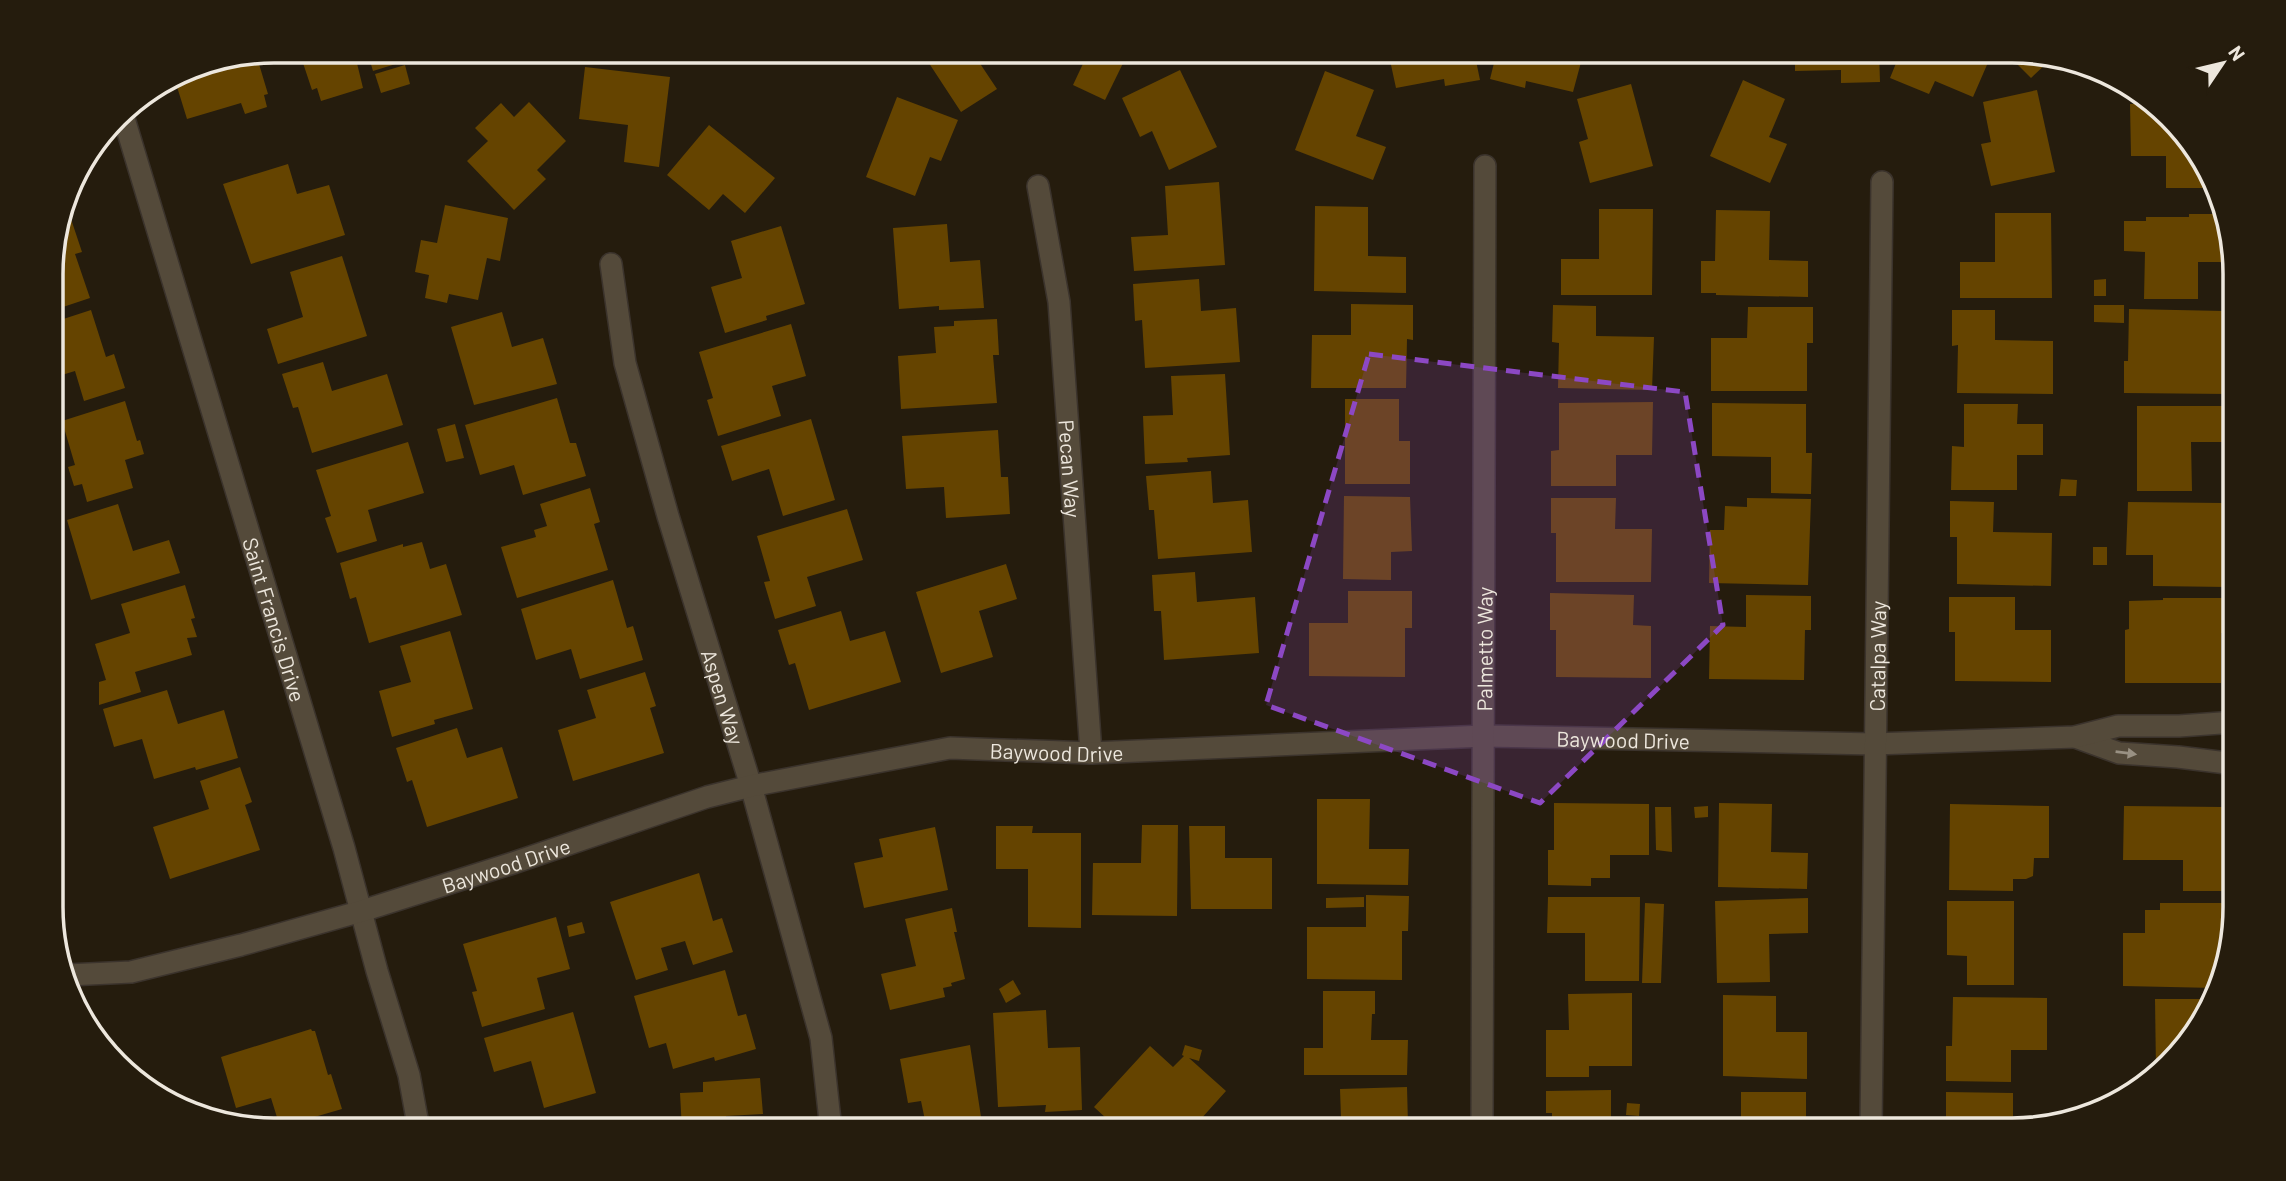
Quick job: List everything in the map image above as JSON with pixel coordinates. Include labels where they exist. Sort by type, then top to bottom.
[{"type":"street","name":"Saint Francis Drive","points":[[125,125],[362,911],[377,971],[409,1074],[417,1118]]},
{"type":"street","name":"Palmetto Way","points":[[1482,1118],[1485,166]]},
{"type":"street","name":"Catalpa Way","points":[[1871,1118],[1882,182]]},
{"type":"street","name":"Pecan Way","points":[[1038,186],[1059,302],[1091,753]]},
{"type":"street","name":"Aspen Way","points":[[611,264],[625,363],[668,516],[751,786],[821,1038],[830,1118]]},
{"type":"street","name":"Baywood Drive","points":[[74,975],[131,972],[241,945],[362,911],[707,797],[950,748],[1091,753],[1485,736],[1874,744],[2076,737],[2118,726],[2223,723]]},
{"type":"street","name":"Baywood Drive","points":[[2076,737],[2119,753],[2223,763]]},
{"type":"highlighted area","points":[[1369,354],[1685,392],[1723,625],[1540,803],[1266,705]]},
{"type":"building","points":[[259,63],[268,94],[264,95],[267,107],[245,114],[241,103],[187,119],[177,87],[219,70]]},
{"type":"building","points":[[303,63],[357,63],[363,88],[321,101],[317,88],[312,90]]},
{"type":"building","points":[[371,63],[399,63],[373,71]]},
{"type":"building","points":[[929,63],[980,63],[997,89],[961,112]]},
{"type":"building","points":[[1083,63],[1123,63],[1105,100],[1073,85]]},
{"type":"building","points":[[1391,63],[1476,63],[1480,80],[1445,86],[1444,79],[1396,88]]},
{"type":"building","points":[[1494,63],[1581,63],[1573,92],[1526,81],[1525,88],[1490,79]]},
{"type":"building","points":[[1795,63],[1879,63],[1880,82],[1841,83],[1841,70],[1795,71]]},
{"type":"building","points":[[1896,63],[1988,63],[1973,97],[1935,81],[1929,94],[1890,78]]},
{"type":"building","points":[[2026,63],[2044,66],[2031,78],[2017,64]]},
{"type":"building","points":[[405,65],[410,84],[381,93],[375,74]]},
{"type":"building","points":[[585,67],[670,77],[659,167],[624,162],[628,125],[579,119]]},
{"type":"building","points":[[1180,70],[1217,147],[1169,170],[1152,131],[1140,137],[1122,98]]},
{"type":"building","points":[[1325,71],[1374,90],[1356,136],[1386,147],[1373,180],[1295,150]]},
{"type":"building","points":[[1743,80],[1785,99],[1769,137],[1787,144],[1770,183],[1710,156]]},
{"type":"building","points":[[1631,84],[1653,166],[1590,183],[1579,142],[1588,139],[1577,99]]},
{"type":"building","points":[[2037,90],[2055,172],[1991,186],[1981,144],[1991,142],[1983,102]]},
{"type":"building","points":[[897,97],[958,120],[941,161],[930,157],[915,196],[866,177]]},
{"type":"building","points":[[529,102],[566,141],[537,170],[546,179],[514,210],[467,161],[488,141],[475,128],[501,103],[514,117]]},
{"type":"building","points":[[2130,104],[2136,104],[2161,125],[2179,146],[2204,188],[2166,188],[2166,156],[2131,156]]},
{"type":"building","points":[[709,125],[775,178],[745,213],[723,194],[709,210],[667,175]]},
{"type":"building","points":[[288,164],[297,194],[329,185],[345,235],[251,264],[223,184]]},
{"type":"building","points":[[1219,182],[1225,265],[1134,271],[1131,237],[1168,235],[1165,186]]},
{"type":"building","points":[[445,205],[508,218],[500,261],[487,258],[478,300],[449,294],[447,303],[425,298],[429,275],[415,272],[421,240],[437,243]]},
{"type":"building","points":[[1315,206],[1368,207],[1368,256],[1406,257],[1406,293],[1314,291]]},
{"type":"building","points":[[1599,209],[1653,209],[1652,295],[1561,295],[1561,259],[1599,259]]},
{"type":"building","points":[[1716,210],[1770,211],[1769,260],[1808,261],[1808,297],[1701,293],[1701,261],[1715,261]]},
{"type":"building","points":[[1995,213],[2051,213],[2052,298],[1960,298],[1960,262],[1995,262]]},
{"type":"building","points":[[2189,214],[2214,214],[2222,262],[2198,262],[2198,299],[2144,299],[2145,252],[2124,251],[2124,221],[2146,221],[2146,217],[2189,217]]},
{"type":"building","points":[[71,218],[82,252],[75,254],[90,298],[63,307],[63,260]]},
{"type":"building","points":[[947,224],[950,262],[980,260],[984,308],[939,310],[939,306],[899,309],[893,228]]},
{"type":"building","points":[[781,226],[805,304],[725,333],[711,287],[742,278],[731,241]]},
{"type":"building","points":[[342,256],[367,336],[278,364],[267,329],[303,317],[290,272]]},
{"type":"building","points":[[1199,279],[1201,311],[1236,308],[1240,362],[1145,368],[1142,320],[1135,321],[1133,284]]},
{"type":"building","points":[[2106,279],[2106,296],[2094,296],[2094,280]]},
{"type":"building","points":[[1351,304],[1413,305],[1413,340],[1407,339],[1406,388],[1311,388],[1312,335],[1351,335]]},
{"type":"building","points":[[1553,305],[1596,306],[1596,336],[1654,337],[1652,390],[1558,388],[1559,343],[1552,342]]},
{"type":"building","points":[[2094,305],[2124,305],[2124,323],[2094,322]]},
{"type":"building","points":[[1748,307],[1813,307],[1813,343],[1807,343],[1807,391],[1711,391],[1711,338],[1747,338]]},
{"type":"building","points":[[2129,309],[2223,311],[2223,394],[2124,393],[2124,361],[2128,361]]},
{"type":"building","points":[[91,310],[106,357],[114,354],[125,388],[84,401],[75,371],[63,375],[63,319]]},
{"type":"building","points":[[1952,310],[1995,310],[1995,340],[2053,341],[2053,394],[1957,393],[1958,345],[1952,346]]},
{"type":"building","points":[[502,312],[512,347],[543,338],[557,384],[474,405],[451,327]]},
{"type":"building","points":[[997,319],[999,355],[993,355],[997,403],[901,409],[898,356],[936,353],[934,327],[954,326],[954,321]]},
{"type":"building","points":[[791,324],[806,376],[772,386],[781,416],[718,436],[707,400],[713,398],[699,352]]},
{"type":"building","points":[[323,362],[332,391],[387,374],[403,425],[312,453],[298,407],[293,408],[282,374]]},
{"type":"building","points":[[1225,374],[1230,455],[1187,458],[1188,462],[1145,464],[1143,416],[1173,415],[1171,376]]},
{"type":"building","points":[[557,398],[570,443],[576,443],[586,476],[523,495],[514,465],[480,475],[465,425]]},
{"type":"building","points":[[1345,399],[1399,399],[1399,441],[1410,441],[1410,484],[1345,484]]},
{"type":"building","points":[[125,401],[137,441],[140,440],[144,454],[125,460],[133,488],[87,502],[82,484],[74,486],[68,467],[75,465],[63,421]]},
{"type":"building","points":[[1653,402],[1652,455],[1616,455],[1616,486],[1551,486],[1551,451],[1559,450],[1559,403]]},
{"type":"building","points":[[1712,403],[1806,404],[1806,453],[1812,453],[1811,494],[1771,493],[1771,457],[1712,456]]},
{"type":"building","points":[[1964,404],[2018,404],[2017,424],[2043,424],[2043,455],[2017,455],[2017,490],[1951,490],[1952,446],[1964,447]]},
{"type":"building","points":[[2137,406],[2223,406],[2223,442],[2191,442],[2192,491],[2137,491]]},
{"type":"building","points":[[811,419],[835,500],[783,516],[769,469],[732,481],[721,446]]},
{"type":"building","points":[[455,424],[464,458],[446,462],[437,429]]},
{"type":"building","points":[[998,430],[1001,477],[1008,477],[1010,514],[946,518],[944,487],[906,489],[902,436]]},
{"type":"building","points":[[408,442],[424,493],[368,510],[377,541],[337,553],[325,518],[331,516],[316,470]]},
{"type":"building","points":[[1211,471],[1213,503],[1248,500],[1252,552],[1158,559],[1154,510],[1149,510],[1146,476]]},
{"type":"building","points":[[2061,479],[2077,480],[2076,496],[2059,496]]},
{"type":"building","points":[[590,488],[600,522],[594,524],[608,570],[517,598],[501,547],[536,537],[534,530],[547,526],[540,504]]},
{"type":"building","points":[[1344,496],[1410,497],[1412,551],[1391,552],[1391,580],[1343,579]]},
{"type":"building","points":[[1551,498],[1616,498],[1615,529],[1652,529],[1651,582],[1556,582],[1556,533],[1551,533]]},
{"type":"building","points":[[1747,498],[1811,499],[1808,585],[1709,583],[1710,530],[1724,530],[1725,506],[1747,507]]},
{"type":"building","points":[[1950,501],[1994,502],[1993,532],[2052,533],[2051,586],[1957,584],[1957,537],[1950,537]]},
{"type":"building","points":[[2128,502],[2223,503],[2223,587],[2153,586],[2153,555],[2126,555]]},
{"type":"building","points":[[118,504],[133,551],[169,540],[180,573],[91,600],[67,520]]},
{"type":"building","points":[[847,509],[863,560],[807,577],[816,606],[775,619],[764,582],[770,581],[757,536]]},
{"type":"building","points":[[422,542],[430,569],[446,564],[462,615],[369,643],[356,597],[350,599],[340,563],[403,544],[403,547]]},
{"type":"building","points":[[2093,547],[2107,547],[2107,565],[2093,565]]},
{"type":"building","points":[[1006,564],[1017,599],[979,611],[993,657],[941,673],[916,592]]},
{"type":"building","points":[[1195,572],[1197,602],[1255,597],[1259,653],[1164,660],[1161,611],[1154,611],[1152,575]]},
{"type":"building","points":[[613,580],[627,628],[633,626],[643,660],[580,679],[571,649],[536,660],[521,609]]},
{"type":"building","points":[[185,585],[195,618],[191,619],[197,637],[187,638],[192,655],[135,672],[141,692],[99,705],[99,682],[106,680],[95,644],[130,633],[121,604]]},
{"type":"building","points":[[1348,591],[1412,591],[1412,628],[1405,628],[1405,677],[1309,676],[1309,623],[1348,623]]},
{"type":"building","points":[[1550,593],[1634,595],[1633,625],[1651,626],[1651,678],[1556,677],[1556,630],[1550,630]]},
{"type":"building","points":[[1746,595],[1811,596],[1811,630],[1805,630],[1804,680],[1709,679],[1710,626],[1746,627]]},
{"type":"building","points":[[1949,597],[2015,597],[2015,630],[2051,630],[2051,682],[1955,681],[1955,632],[1949,632]]},
{"type":"building","points":[[2223,598],[2221,683],[2125,683],[2125,630],[2129,629],[2129,601]]},
{"type":"building","points":[[841,611],[850,641],[885,631],[901,682],[809,710],[795,663],[789,665],[778,630]]},
{"type":"building","points":[[450,631],[473,709],[434,720],[435,724],[392,737],[379,691],[411,682],[400,646]]},
{"type":"building","points":[[645,672],[656,706],[650,708],[664,753],[573,781],[558,730],[596,718],[587,690]]},
{"type":"building","points":[[167,690],[178,724],[224,710],[238,758],[154,779],[142,739],[114,747],[103,709]]},
{"type":"building","points":[[457,728],[467,758],[502,747],[518,798],[427,827],[412,780],[407,782],[396,748]]},
{"type":"building","points":[[240,767],[252,802],[245,805],[260,850],[170,879],[153,827],[209,809],[200,781]]},
{"type":"building","points":[[1317,799],[1370,799],[1369,849],[1409,849],[1408,885],[1317,884]]},
{"type":"building","points":[[1554,803],[1649,804],[1649,855],[1610,855],[1610,878],[1591,878],[1591,886],[1548,885],[1548,850],[1554,850]]},
{"type":"building","points":[[1719,803],[1772,804],[1771,852],[1808,853],[1807,889],[1718,887]]},
{"type":"building","points":[[1950,804],[2049,806],[2049,858],[2034,858],[2033,876],[2013,879],[2013,891],[1949,890]]},
{"type":"building","points":[[1708,806],[1708,817],[1695,818],[1694,807]]},
{"type":"building","points":[[2124,806],[2223,807],[2222,891],[2183,891],[2183,860],[2123,860]]},
{"type":"building","points":[[1655,807],[1671,807],[1672,852],[1656,850]]},
{"type":"building","points":[[1142,825],[1178,825],[1177,916],[1092,915],[1093,863],[1141,863]]},
{"type":"building","points":[[996,826],[1033,826],[1032,833],[1081,833],[1081,928],[1028,927],[1028,869],[996,869]]},
{"type":"building","points":[[1189,826],[1225,826],[1225,858],[1272,858],[1272,909],[1191,909]]},
{"type":"building","points":[[935,827],[948,890],[864,908],[854,863],[883,857],[879,839]]},
{"type":"building","points":[[699,873],[713,921],[722,918],[733,952],[693,965],[685,941],[661,948],[668,970],[636,980],[610,902]]},
{"type":"building","points":[[1366,895],[1409,896],[1408,931],[1402,931],[1402,980],[1307,979],[1307,927],[1366,927]]},
{"type":"building","points":[[1364,897],[1364,907],[1326,908],[1326,898]]},
{"type":"building","points":[[1548,897],[1640,897],[1639,981],[1585,981],[1585,933],[1547,933]]},
{"type":"building","points":[[1808,898],[1808,933],[1769,934],[1770,982],[1717,983],[1715,901]]},
{"type":"building","points":[[1947,901],[2014,901],[2014,985],[1967,985],[1967,956],[1947,955]]},
{"type":"building","points":[[1645,903],[1664,904],[1661,983],[1642,983]]},
{"type":"building","points":[[2160,903],[2223,903],[2218,951],[2206,988],[2123,986],[2123,933],[2145,933],[2145,910],[2160,910]]},
{"type":"building","points":[[952,908],[957,932],[954,932],[965,979],[943,988],[945,997],[890,1010],[881,974],[916,966],[905,919]]},
{"type":"building","points":[[556,917],[570,969],[537,978],[545,1009],[482,1027],[472,992],[477,991],[463,944]]},
{"type":"building","points":[[582,922],[585,933],[569,937],[567,926]]},
{"type":"building","points":[[725,970],[738,1016],[746,1014],[756,1049],[673,1069],[666,1043],[649,1048],[634,996]]},
{"type":"building","points":[[1013,980],[1021,994],[1006,1003],[999,989]]},
{"type":"building","points":[[1323,991],[1375,991],[1371,1040],[1408,1040],[1407,1075],[1304,1075],[1304,1048],[1323,1048]]},
{"type":"building","points":[[1632,993],[1632,1066],[1589,1066],[1589,1077],[1546,1077],[1546,1030],[1569,1030],[1568,994]]},
{"type":"building","points":[[1723,995],[1776,996],[1776,1032],[1807,1032],[1807,1079],[1723,1076]]},
{"type":"building","points":[[1953,997],[2047,998],[2047,1050],[2011,1050],[2011,1082],[1946,1081],[1946,1046],[1952,1046]]},
{"type":"building","points":[[2155,999],[2201,999],[2171,1046],[2156,1061]]},
{"type":"building","points":[[1046,1010],[1048,1048],[1080,1047],[1082,1110],[1045,1112],[1046,1105],[998,1107],[993,1013]]},
{"type":"building","points":[[573,1012],[596,1093],[544,1108],[531,1061],[494,1072],[484,1038]]},
{"type":"building","points":[[311,1029],[315,1031],[328,1075],[331,1074],[342,1109],[311,1118],[277,1118],[271,1098],[236,1108],[221,1057]]},
{"type":"building","points":[[970,1045],[981,1118],[925,1118],[921,1101],[908,1103],[900,1059]]},
{"type":"building","points":[[1185,1045],[1202,1050],[1199,1061],[1189,1058],[1226,1091],[1202,1118],[1106,1118],[1094,1107],[1150,1046],[1173,1067],[1184,1056]]},
{"type":"building","points":[[760,1078],[763,1114],[726,1118],[681,1118],[680,1093],[703,1092],[703,1082]]},
{"type":"building","points":[[1407,1087],[1408,1118],[1341,1118],[1340,1089]]},
{"type":"building","points":[[1611,1090],[1611,1118],[1552,1118],[1552,1113],[1546,1113],[1546,1091]]},
{"type":"building","points":[[1741,1092],[1806,1092],[1806,1118],[1741,1118]]},
{"type":"building","points":[[1946,1092],[2013,1093],[2013,1118],[1946,1118]]},
{"type":"building","points":[[1627,1103],[1640,1104],[1639,1116],[1626,1115]]}]
